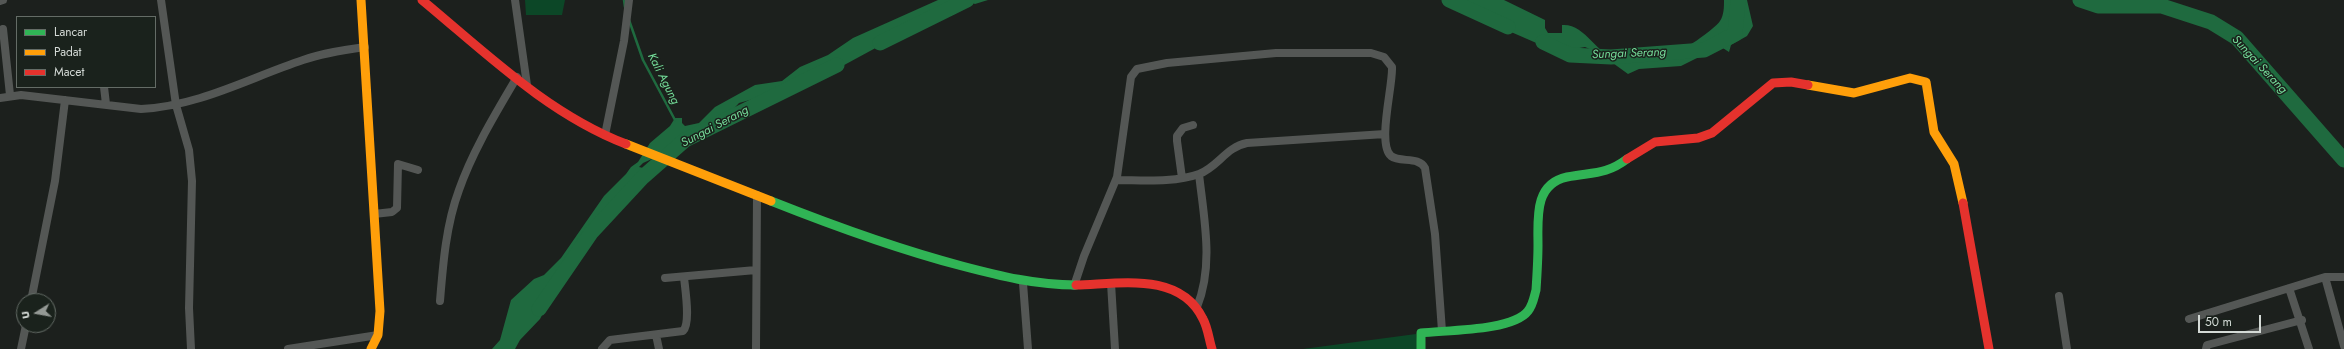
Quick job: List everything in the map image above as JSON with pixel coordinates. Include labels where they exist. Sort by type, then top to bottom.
[{"type":"street","points":[[161,0],[176,105],[189,150],[192,181],[189,308],[191,349]]},
{"type":"street","points":[[361,0],[366,47],[380,311],[378,335],[370,349]]},
{"type":"street","points":[[422,0],[527,85],[575,120],[609,137],[756,195],[934,259],[1023,282],[1074,286],[1134,282],[1162,284],[1181,292],[1197,307],[1206,324],[1212,349]]},
{"type":"street","points":[[515,0],[527,85]]},
{"type":"street","points":[[609,137],[629,2]]},
{"type":"street","points":[[3,29],[10,95]]},
{"type":"street","points":[[0,98],[10,95],[106,104],[141,109],[176,105],[226,90],[304,60],[332,52],[366,47]]},
{"type":"street","points":[[1074,286],[1084,256],[1116,180],[1122,158],[1132,77],[1137,69],[1149,66],[1276,53],[1371,53],[1384,57],[1392,67],[1385,134],[1390,155],[1420,163],[1424,168],[1435,234],[1442,331]]},
{"type":"street","points":[[440,301],[450,220],[459,190],[486,130],[517,77]]},
{"type":"street","points":[[1421,349],[1420,334],[1505,324],[1518,319],[1529,310],[1534,300],[1537,277],[1538,207],[1540,195],[1550,183],[1561,178],[1612,169],[1637,150],[1657,141],[1682,140],[1711,133],[1772,83],[1789,82],[1853,93],[1916,78],[1926,82],[1934,132],[1954,164],[1968,225],[1989,349]]},
{"type":"street","points":[[104,88],[106,104]]},
{"type":"street","points":[[33,293],[55,181],[65,100]]},
{"type":"street","points":[[1182,178],[1178,136],[1183,128],[1193,125]]},
{"type":"street","points":[[1116,180],[1182,178],[1199,174],[1214,165],[1230,149],[1241,144],[1385,134]]},
{"type":"street","points":[[374,214],[392,212],[397,208],[398,164],[418,170]]},
{"type":"street","points":[[1197,307],[1204,291],[1207,272],[1206,238],[1199,174]]},
{"type":"street","points":[[756,195],[756,349]]},
{"type":"street","points":[[665,278],[756,270]]},
{"type":"street","points":[[602,349],[610,340],[677,332],[686,328],[684,277]]},
{"type":"street","points":[[2189,319],[2325,278],[2344,277]]},
{"type":"street","points":[[2325,278],[2344,346]]},
{"type":"street","points":[[1023,282],[1028,349]]},
{"type":"street","points":[[1111,283],[1116,349]]},
{"type":"street","points":[[2290,288],[2302,320],[2309,349]]},
{"type":"street","points":[[2059,296],[2067,349]]},
{"type":"street","points":[[2206,349],[2207,345],[2302,320]]},
{"type":"street","points":[[21,349],[24,333]]},
{"type":"street","points":[[288,349],[378,335]]},
{"type":"street","points":[[656,335],[659,349]]},
{"type":"shaded area","points":[[525,0],[565,0],[562,15],[526,15]]},
{"type":"shaded area","points":[[938,0],[988,0],[975,4],[969,2],[960,11],[933,15],[904,28],[894,38],[835,70],[792,80],[764,96],[739,103],[726,117],[704,125],[693,133],[685,144],[643,163],[639,167],[643,168],[634,185],[597,223],[592,235],[577,249],[562,269],[552,286],[549,302],[540,319],[520,340],[515,349],[492,349],[500,340],[511,300],[534,279],[544,275],[561,258],[604,196],[631,167],[638,162],[650,143],[670,126],[675,118],[682,118],[682,123],[685,126],[699,123],[715,107],[755,85],[782,81],[800,67],[828,55],[853,38]]},
{"type":"shaded area","points":[[1455,0],[1504,0],[1545,20],[1545,28],[1548,33],[1562,33],[1562,25],[1570,26],[1584,34],[1610,57],[1625,62],[1675,54],[1688,46],[1717,25],[1723,14],[1724,0],[1747,0],[1753,26],[1747,36],[1731,45],[1729,52],[1715,43],[1707,47],[1697,58],[1681,66],[1639,69],[1628,74],[1599,53],[1585,47],[1557,52],[1495,25],[1484,10]]},
{"type":"shaded area","points":[[1416,334],[1418,349],[1303,349]]},
{"type":"waterway","name":"Kali Agung","points":[[624,0],[625,7]]},
{"type":"waterway","name":"Sungai Serang","points":[[880,43],[967,0]]},
{"type":"waterway","name":"Sungai Serang","points":[[1449,0],[1508,27]]},
{"type":"waterway","name":"Sungai Serang","points":[[1543,42],[1570,55],[1611,57],[1704,50],[1735,34],[1738,0]]},
{"type":"waterway","name":"Sungai Serang","points":[[2080,0],[2098,6],[2162,6],[2211,22],[2237,38],[2344,160]]},
{"type":"waterway","name":"Kali Agung","points":[[629,20],[643,60],[675,120]]},
{"type":"waterway","name":"Sungai Serang","points":[[539,309],[591,233],[643,177],[685,140],[837,65]]},
{"type":"traffic: fast","points":[[1421,349],[1421,333],[1494,326],[1520,318],[1528,311],[1532,304],[1536,290],[1538,213],[1543,194],[1556,181],[1567,177],[1612,168],[1627,159]]},
{"type":"traffic: fast","points":[[771,201],[866,236],[938,259],[1018,279],[1061,285],[1076,285]]},
{"type":"traffic: slow","points":[[361,0],[380,311],[378,335],[371,349]]},
{"type":"traffic: slow","points":[[1808,85],[1854,93],[1910,78],[1926,82],[1934,132],[1954,164],[1963,203]]},
{"type":"traffic: slow","points":[[626,144],[771,201]]},
{"type":"traffic: jam","points":[[422,0],[494,61],[544,99],[597,131],[626,144]]},
{"type":"traffic: jam","points":[[1627,159],[1655,142],[1698,138],[1712,133],[1773,83],[1791,82],[1808,85]]},
{"type":"traffic: jam","points":[[1963,203],[1989,349]]},
{"type":"traffic: jam","points":[[1076,285],[1111,283],[1147,284],[1164,287],[1180,293],[1193,304],[1203,319],[1212,349]]}]
